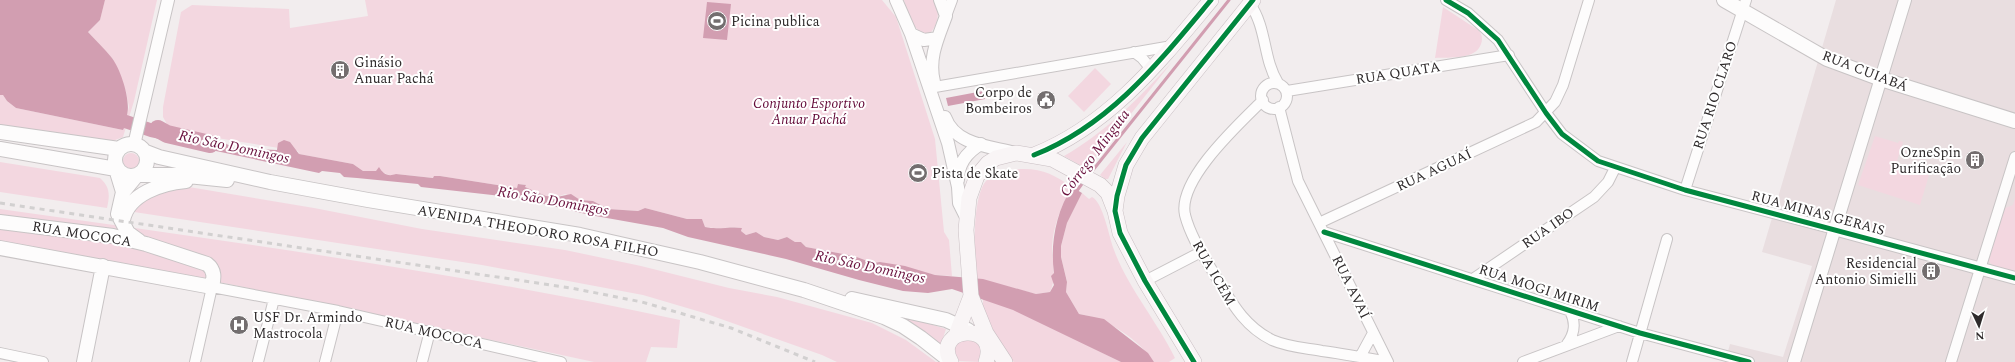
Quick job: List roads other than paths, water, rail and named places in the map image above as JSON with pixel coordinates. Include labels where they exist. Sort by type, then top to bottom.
[{"type":"main road","points":[[1034,155],[1051,149],[1082,131],[1124,98],[1172,46],[1211,0]]},
{"type":"main road","name":"RUA CUIABÁ","points":[[1724,0],[1744,6],[1827,59],[1881,79],[2015,121]]},
{"type":"main road","points":[[1115,211],[1120,180],[1133,151],[1251,2]]},
{"type":"main road","points":[[0,132],[119,149]]},
{"type":"main road","points":[[123,192],[147,165],[139,144],[127,145],[119,149],[115,156],[114,162],[123,192],[120,220],[135,239],[146,244]]},
{"type":"main road","name":"AVENIDA THEODORO ROSA FILHO","points":[[139,144],[159,157],[270,182],[580,235],[700,262],[804,290],[884,317],[903,326],[950,361]]},
{"type":"main road","points":[[0,149],[116,169],[122,174],[137,175]]},
{"type":"main road","points":[[1005,362],[986,333],[971,296],[966,224],[973,186],[981,169],[996,158],[1016,153],[1052,159],[1100,185],[1108,193],[1115,211],[1120,233],[1145,281],[1192,361]]},
{"type":"main road","name":"AVENIDA THEODORO ROSA FILHO","points":[[137,175],[178,175],[270,182]]},
{"type":"main road","points":[[83,231],[100,228],[123,219],[128,207],[139,196],[163,186],[181,182],[218,179]]},
{"type":"main road","name":"RUA MOCOCA","points":[[0,222],[83,231],[146,244],[211,267],[214,272],[212,287],[0,248]]},
{"type":"main road","points":[[84,362],[103,266]]},
{"type":"main road","name":"AVENIDA THEODORO ROSA FILHO","points":[[804,290],[876,303],[957,330]]},
{"type":"main road","points":[[950,361],[948,348],[971,296]]},
{"type":"main road","points":[[957,330],[972,332],[979,336],[984,341],[989,359]]},
{"type":"street","points":[[139,144],[144,104],[168,0]]},
{"type":"street","points":[[940,0],[946,16]]},
{"type":"street","points":[[952,0],[938,38],[931,66],[935,87],[947,122],[959,137],[1016,153]]},
{"type":"street","name":"RUA MINAS GERAIS","points":[[1446,0],[1468,13],[1485,27],[1509,55],[1546,113],[1562,134],[1577,147],[1598,161],[1615,168],[1685,190],[2015,278]]},
{"type":"street","name":"RUA AGUAÍ","points":[[1319,222],[1522,130],[1536,122],[1555,102],[1563,86],[1589,0]]},
{"type":"street","points":[[1794,362],[1905,0]]},
{"type":"street","points":[[897,1],[911,34],[948,144],[958,187]]},
{"type":"street","points":[[1251,2],[1262,28],[1272,73],[1278,83],[1286,91],[1286,101],[1279,108],[1270,108],[1262,100],[1262,92],[1272,73]]},
{"type":"street","name":"RUA RIO CLARO","points":[[1685,190],[1744,6]]},
{"type":"street","points":[[911,34],[924,40],[938,38]]},
{"type":"street","points":[[935,87],[1172,46]]},
{"type":"street","points":[[1134,52],[1142,58],[1151,69]]},
{"type":"street","name":"RUA QUATA","points":[[1286,91],[1509,55]]},
{"type":"street","points":[[1267,85],[1278,83]]},
{"type":"street","name":"RUA ICÉM","points":[[1262,100],[1222,142],[1190,185],[1186,199],[1185,214],[1194,240],[1236,310],[1246,323],[1258,332],[1288,346],[1388,362]]},
{"type":"street","name":"RUA AVAÍ","points":[[1279,108],[1298,180],[1388,362]]},
{"type":"street","points":[[966,224],[959,202],[958,175],[966,155],[981,144]]},
{"type":"street","points":[[1951,362],[2015,157]]},
{"type":"street","name":"RUA IBO","points":[[1473,279],[1594,196],[1608,182],[1615,168]]},
{"type":"street","name":"RUA MOGI MIRIM","points":[[1324,232],[1640,333],[1749,362]]},
{"type":"street","points":[[1632,362],[1667,239]]},
{"type":"street","points":[[1145,281],[1201,252]]},
{"type":"street","points":[[195,362],[212,287]]},
{"type":"street","name":"RUA MOCOCA","points":[[212,287],[338,311],[561,362]]},
{"type":"street","points":[[258,362],[274,300]]},
{"type":"street","points":[[325,362],[338,311]]},
{"type":"street","points":[[1567,344],[1574,331],[1573,318],[1570,311]]},
{"type":"street","points":[[1523,362],[1567,344],[1619,326]]},
{"type":"street","points":[[422,362],[430,331]]},
{"type":"street","name":"RUA AVAÍ","points":[[1360,357],[1373,333]]},
{"type":"street","points":[[0,353],[43,362]]},
{"type":"water","points":[[0,0],[105,0],[100,20],[88,32],[112,58],[119,70],[128,102],[127,115],[154,124],[182,138],[221,141],[234,148],[277,150],[278,143],[284,140],[290,142],[299,154],[353,164],[363,171],[376,171],[379,167],[388,175],[396,174],[433,178],[434,176],[440,176],[517,188],[518,184],[526,185],[525,187],[546,196],[557,197],[571,194],[580,200],[593,201],[608,209],[638,211],[645,208],[687,219],[702,219],[705,227],[742,228],[741,231],[746,235],[756,232],[764,237],[778,240],[787,237],[795,242],[801,242],[806,247],[854,256],[873,263],[880,262],[905,266],[935,275],[983,279],[1036,294],[1050,292],[1054,285],[1051,276],[1054,273],[1053,251],[1056,228],[1062,207],[1072,187],[1082,193],[1067,223],[1061,246],[1061,257],[1067,282],[1066,292],[1079,314],[1104,319],[1148,353],[1154,362],[1121,362],[1013,310],[952,289],[928,293],[903,291],[786,259],[688,237],[663,228],[590,215],[519,198],[421,187],[418,184],[344,177],[340,173],[322,171],[319,173],[150,137],[124,128],[123,130],[16,108],[7,101],[3,95],[0,95]]},
{"type":"water","name":"Picina publica","points":[[707,2],[731,4],[727,40],[703,38]]},
{"type":"water","points":[[983,91],[985,99],[948,106],[946,98]]},
{"type":"waterway","name":"Córrego Minguta","points":[[1089,175],[1229,0]]},
{"type":"waterway","name":"Rio São Domingos","points":[[158,129],[167,134],[210,144]]},
{"type":"waterway","name":"Córrego Minguta","points":[[1076,192],[1084,181]]},
{"type":"railway","points":[[0,203],[571,288],[642,302],[731,328],[815,362]]},
{"type":"place","name":"Picina publica","points":[[717,21]]},
{"type":"place","name":"Ginásio Anuar Pachá","points":[[340,70]]},
{"type":"place","name":"Corpo de Bombeiros","points":[[1046,100]]},
{"type":"place","name":"OzneSpin Purificação","points":[[1975,160]]},
{"type":"place","name":"Pista de Skate","points":[[918,173]]},
{"type":"place","name":"Residencial Antonio Simielli","points":[[1931,271]]},
{"type":"place","name":"USF Dr. Armindo Mastrocola","points":[[239,325]]},
{"type":"park label","name":"Conjunto Esportivo Anuar Pachá","points":[[809,112]]}]
